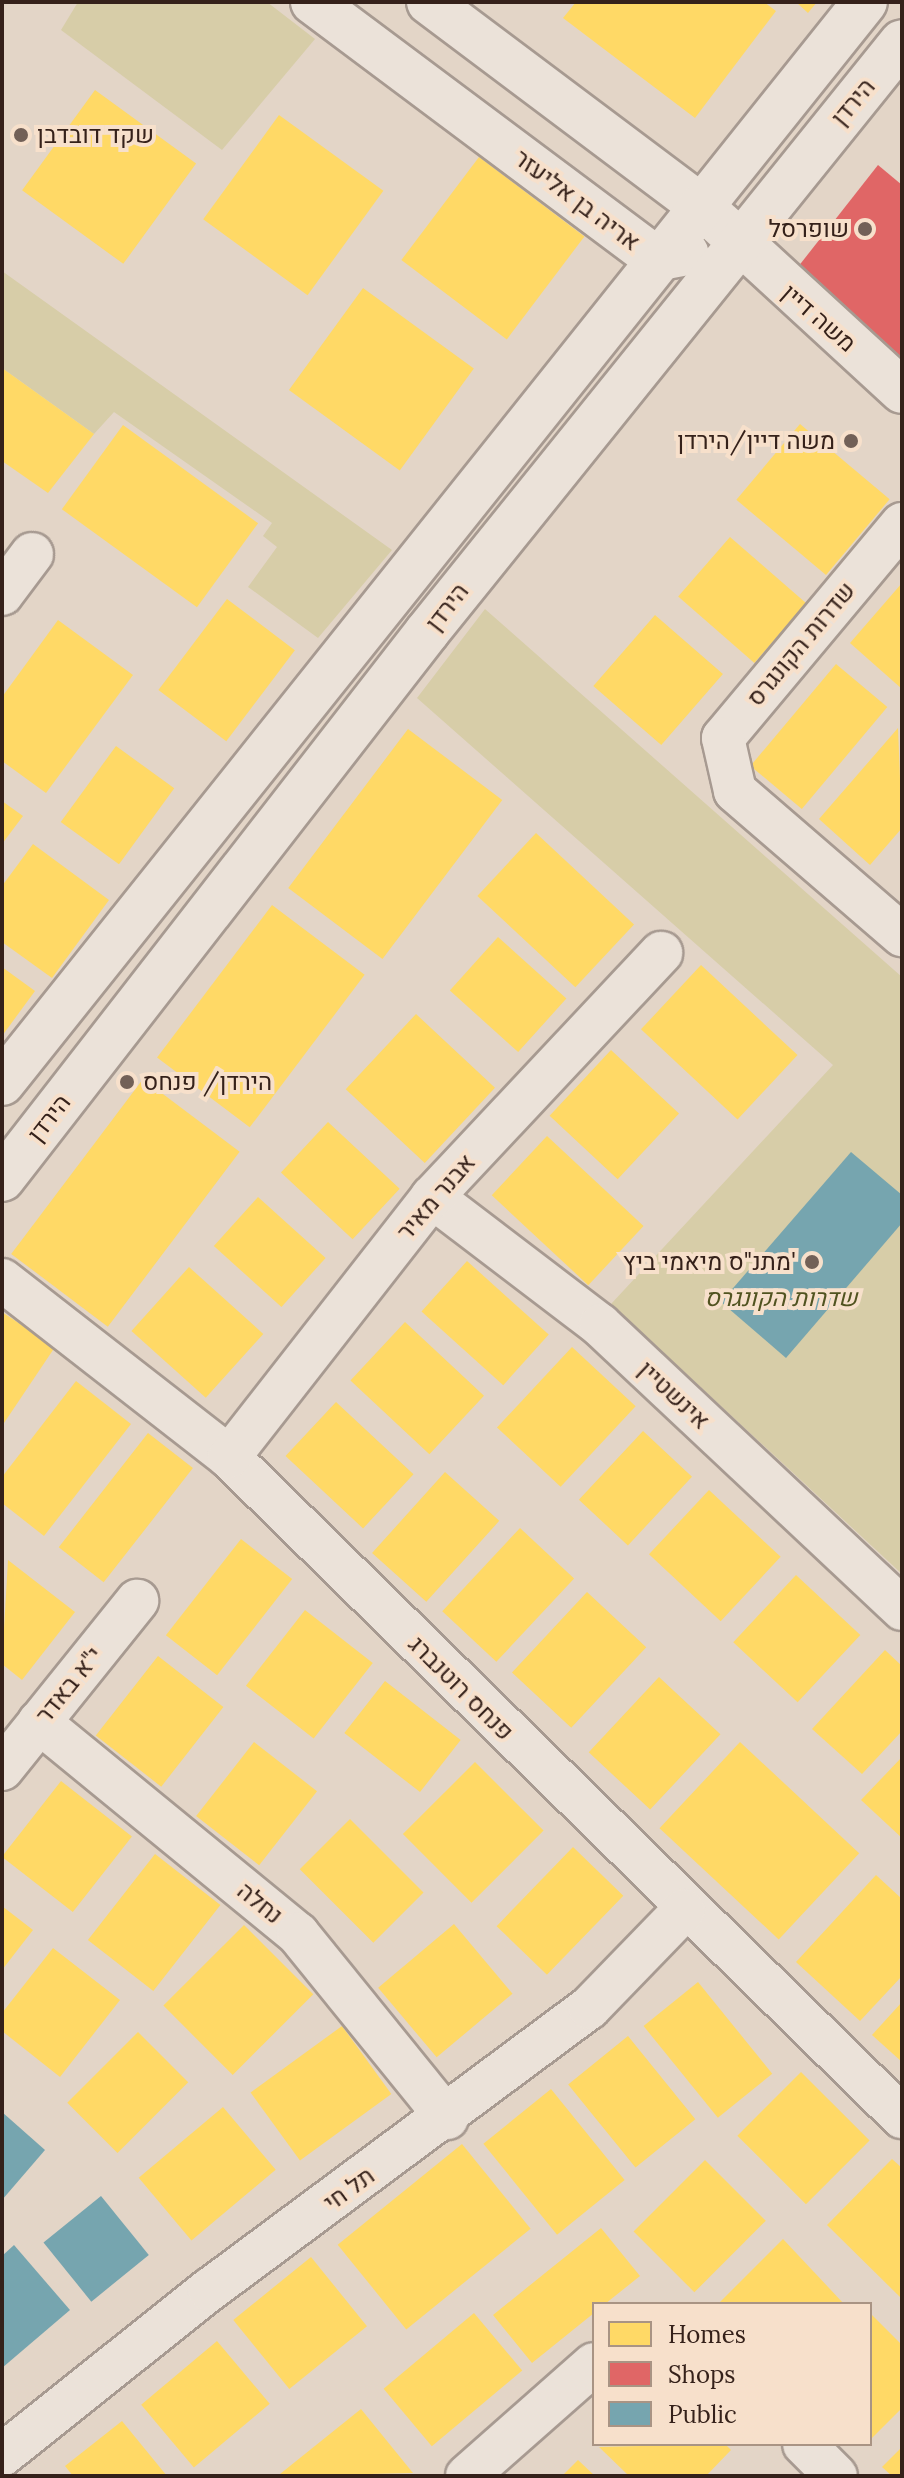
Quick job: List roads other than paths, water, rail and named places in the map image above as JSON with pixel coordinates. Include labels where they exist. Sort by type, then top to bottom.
[{"type":"street","name":"אריה בן אליעזר","points":[[313,2],[656,259],[735,244]]},
{"type":"street","points":[[429,2],[701,206],[735,244]]},
{"type":"street","points":[[2,1083],[656,259],[865,2]]},
{"type":"street","name":"הירדן","points":[[2,1179],[735,244],[902,42]]},
{"type":"street","name":"משה דיין","points":[[735,244],[902,391]]},
{"type":"street","name":"שדרות הקונגרס","points":[[902,524],[723,738],[735,791],[902,935]]},
{"type":"street","points":[[2,594],[32,554]]},
{"type":"street","name":"אבנר מאיר","points":[[229,1457],[432,1197],[661,953]]},
{"type":"street","name":"אינשטיין","points":[[432,1197],[600,1325],[902,1609]]},
{"type":"street","name":"פנחס רוטנברג","points":[[2,1280],[229,1457],[684,1910],[902,2117]]},
{"type":"street","name":"י\"א באדר","points":[[2,1769],[137,1601]]},
{"type":"street","name":"נחלה","points":[[39,1722],[298,1934],[447,2118]]},
{"type":"street","name":"תל חי","points":[[2,2455],[209,2290],[447,2118],[589,2008],[684,1910]]},
{"type":"street","points":[[467,2476],[592,2366]]},
{"type":"street","points":[[806,2446],[836,2476]]},
{"type":"place","name":"שקד דובדבן","points":[[21,135]]},
{"type":"place","name":"שופרסל","points":[[865,229]]},
{"type":"place","name":"משה דיין/הירדן","points":[[851,441]]},
{"type":"place","name":"הירדן/ פנחס","points":[[127,1082]]},
{"type":"place","name":"מתנ\"ס מיאמי ביץ'","points":[[812,1262]]}]
